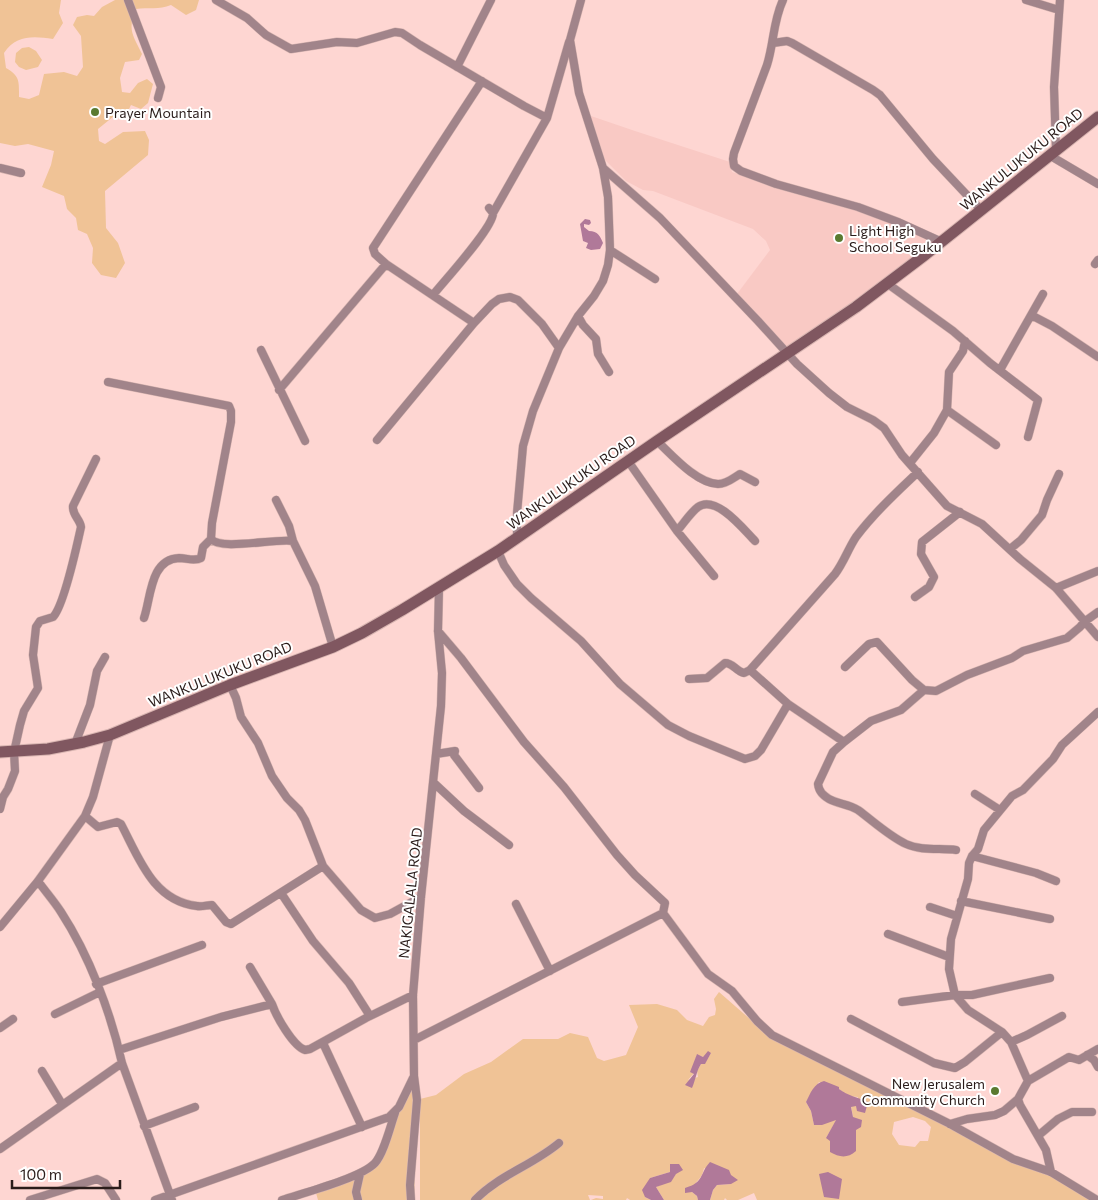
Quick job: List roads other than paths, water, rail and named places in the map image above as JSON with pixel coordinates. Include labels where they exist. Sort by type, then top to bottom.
[{"type":"main road","name":"WANKULUKUKU ROAD","points":[[0,752],[75,744],[110,735],[230,684],[333,646],[362,633],[439,588],[518,538],[888,284],[1098,117]]},
{"type":"street","points":[[128,0],[161,87],[158,98]]},
{"type":"street","points":[[216,0],[247,18],[266,35],[291,49],[338,42],[358,43],[395,32],[402,33],[457,67],[548,118]]},
{"type":"street","points":[[457,67],[491,0]]},
{"type":"street","points":[[433,295],[484,232],[493,218],[491,210],[548,118],[580,0]]},
{"type":"street","points":[[783,0],[776,14],[773,43],[767,65],[734,153],[734,166],[741,171],[776,184],[858,207],[898,222],[942,242]]},
{"type":"street","points":[[1026,0],[1059,10]]},
{"type":"street","points":[[1060,0],[1054,86],[1053,153],[1098,184]]},
{"type":"street","points":[[518,538],[517,513],[523,446],[533,411],[559,348],[578,316],[603,281],[610,250],[608,197],[603,168],[579,93],[570,40]]},
{"type":"street","points":[[773,43],[787,41],[792,43],[880,95],[933,159],[981,210]]},
{"type":"street","points":[[474,323],[386,264],[373,251],[374,244],[482,81]]},
{"type":"street","points":[[0,168],[21,173]]},
{"type":"street","points":[[603,168],[660,218],[758,321],[786,354],[847,407],[873,420],[884,428],[902,455],[947,506],[982,524],[1020,559],[1056,588],[1098,637]]},
{"type":"street","points":[[610,250],[655,279]]},
{"type":"street","points":[[279,390],[386,264]]},
{"type":"street","points":[[888,284],[953,331],[1038,400],[1028,437]]},
{"type":"street","points":[[1000,370],[1043,294]]},
{"type":"street","points":[[377,440],[474,323],[499,299],[510,297],[518,300],[536,318],[559,348]]},
{"type":"street","points":[[578,316],[583,325],[596,339],[598,354],[609,372]]},
{"type":"street","points":[[1031,316],[1052,326],[1098,357]]},
{"type":"street","points":[[910,463],[934,433],[947,410],[949,372],[963,351],[965,341]]},
{"type":"street","points":[[261,350],[305,441]]},
{"type":"street","points":[[108,382],[229,406],[232,411],[232,422],[212,523],[211,539],[203,547],[201,558],[198,560],[178,558],[160,567],[154,577],[144,618]]},
{"type":"street","points":[[947,410],[996,444]]},
{"type":"street","points":[[657,441],[698,477],[719,484],[730,481],[740,474],[755,482]]},
{"type":"street","points":[[0,809],[3,797],[8,790],[15,771],[14,752],[24,711],[38,688],[33,655],[36,627],[40,622],[53,617],[59,608],[82,527],[74,514],[73,506],[96,459]]},
{"type":"street","points":[[628,461],[677,531],[714,576]]},
{"type":"street","points":[[689,679],[707,678],[725,664],[730,664],[744,673],[750,670],[835,574],[844,562],[846,553],[869,521],[918,472]]},
{"type":"street","points":[[1010,549],[1021,540],[1042,515],[1058,474]]},
{"type":"street","points":[[276,500],[314,586],[333,646]]},
{"type":"street","points":[[677,531],[698,507],[707,504],[720,507],[755,541]]},
{"type":"street","points":[[915,597],[929,587],[934,577],[921,554],[922,542],[960,512]]},
{"type":"street","points":[[211,539],[218,544],[228,545],[278,540],[294,541]]},
{"type":"street","points":[[498,551],[504,565],[517,584],[549,615],[581,641],[620,684],[668,725],[689,736],[745,759],[755,756],[761,750],[788,704]]},
{"type":"street","points":[[1056,588],[1098,571]]},
{"type":"street","name":"NAKIGALALA ROAD","points":[[411,1200],[410,1185],[416,1100],[413,996],[442,692],[438,631],[439,588]]},
{"type":"street","points":[[844,667],[869,644],[877,642],[912,680],[924,690],[936,691],[967,675],[1005,661],[1023,651],[1067,638],[1098,612]]},
{"type":"street","points":[[438,631],[461,658],[524,742],[564,787],[617,855],[665,903],[663,913],[708,974],[732,990],[757,1021],[772,1035],[950,1124],[1014,1159],[1051,1172],[1097,1200]]},
{"type":"street","points":[[75,744],[90,705],[98,671],[105,657]]},
{"type":"street","points":[[750,670],[788,704],[844,742]]},
{"type":"street","points":[[230,684],[241,717],[258,743],[272,776],[305,820],[323,866],[355,904],[375,918],[390,914],[421,897]]},
{"type":"street","points":[[924,690],[901,710],[871,721],[844,742],[833,752],[818,784],[822,794],[831,800],[844,803],[857,810],[907,845],[919,848],[956,850]]},
{"type":"street","points":[[1028,1081],[1012,1042],[1002,1032],[968,1010],[955,995],[949,969],[951,940],[960,901],[968,879],[969,863],[978,849],[984,830],[1012,796],[1023,790],[1053,759],[1062,745],[1098,712]]},
{"type":"street","points":[[1,924],[38,881],[85,816],[93,797],[110,735]]},
{"type":"street","points":[[436,754],[454,751],[454,755],[479,788]]},
{"type":"street","points":[[434,783],[478,822],[509,845]]},
{"type":"street","points":[[976,794],[1000,810]]},
{"type":"street","points":[[85,816],[98,827],[117,822],[121,824],[149,877],[162,892],[173,899],[197,906],[212,905],[228,923],[234,923],[323,866]]},
{"type":"street","points":[[972,856],[1036,873],[1056,881]]},
{"type":"street","points":[[38,881],[60,911],[79,944],[100,992],[122,1064],[171,1197]]},
{"type":"street","points":[[281,893],[313,941],[349,983],[370,1016]]},
{"type":"street","points":[[960,901],[1050,919]]},
{"type":"street","points":[[516,904],[550,971]]},
{"type":"street","points":[[930,907],[957,916]]},
{"type":"street","points":[[414,1040],[663,913]]},
{"type":"street","points":[[888,934],[949,957]]},
{"type":"street","points":[[96,984],[202,945]]},
{"type":"street","points":[[250,967],[286,1030],[300,1048],[305,1050],[310,1050],[370,1016],[413,996]]},
{"type":"street","points":[[902,1002],[955,995],[972,995],[1050,978]]},
{"type":"street","points":[[55,1014],[100,992]]},
{"type":"street","points":[[119,1050],[221,1017],[272,1004]]},
{"type":"street","points":[[1012,1042],[1062,1016]]},
{"type":"street","points":[[0,1028],[13,1019]]},
{"type":"street","points":[[851,1019],[934,1062],[955,1068],[966,1062],[1002,1032]]},
{"type":"street","points":[[323,1043],[362,1127]]},
{"type":"street","points":[[950,1124],[967,1119],[995,1115],[1004,1111],[1018,1099],[1028,1081],[1069,1057],[1079,1060],[1098,1049]]},
{"type":"street","points":[[1087,1055],[1094,1060],[1098,1067]]},
{"type":"street","points":[[0,1148],[122,1064]]},
{"type":"street","points":[[42,1071],[62,1104]]},
{"type":"street","points":[[282,1200],[360,1174],[372,1166],[378,1159],[395,1113],[414,1076]]},
{"type":"street","points":[[1018,1099],[1030,1125],[1039,1135],[1046,1150],[1051,1172]]},
{"type":"street","points":[[144,1126],[195,1107]]},
{"type":"street","points":[[1039,1135],[1058,1119],[1072,1112],[1092,1112]]},
{"type":"street","points":[[155,1200],[171,1197],[389,1117],[395,1113]]},
{"type":"street","points":[[475,1200],[485,1190],[545,1155],[559,1143]]},
{"type":"street","points":[[358,1200],[356,1192],[360,1174]]},
{"type":"street","points":[[30,1200],[97,1179],[105,1183],[116,1200]]},
{"type":"place","name":"Prayer Mountain","points":[[95,112]]},
{"type":"place","name":"Light High School Seguku","points":[[839,238]]},
{"type":"place","name":"New Jerusalem Community Church","points":[[995,1091]]}]
